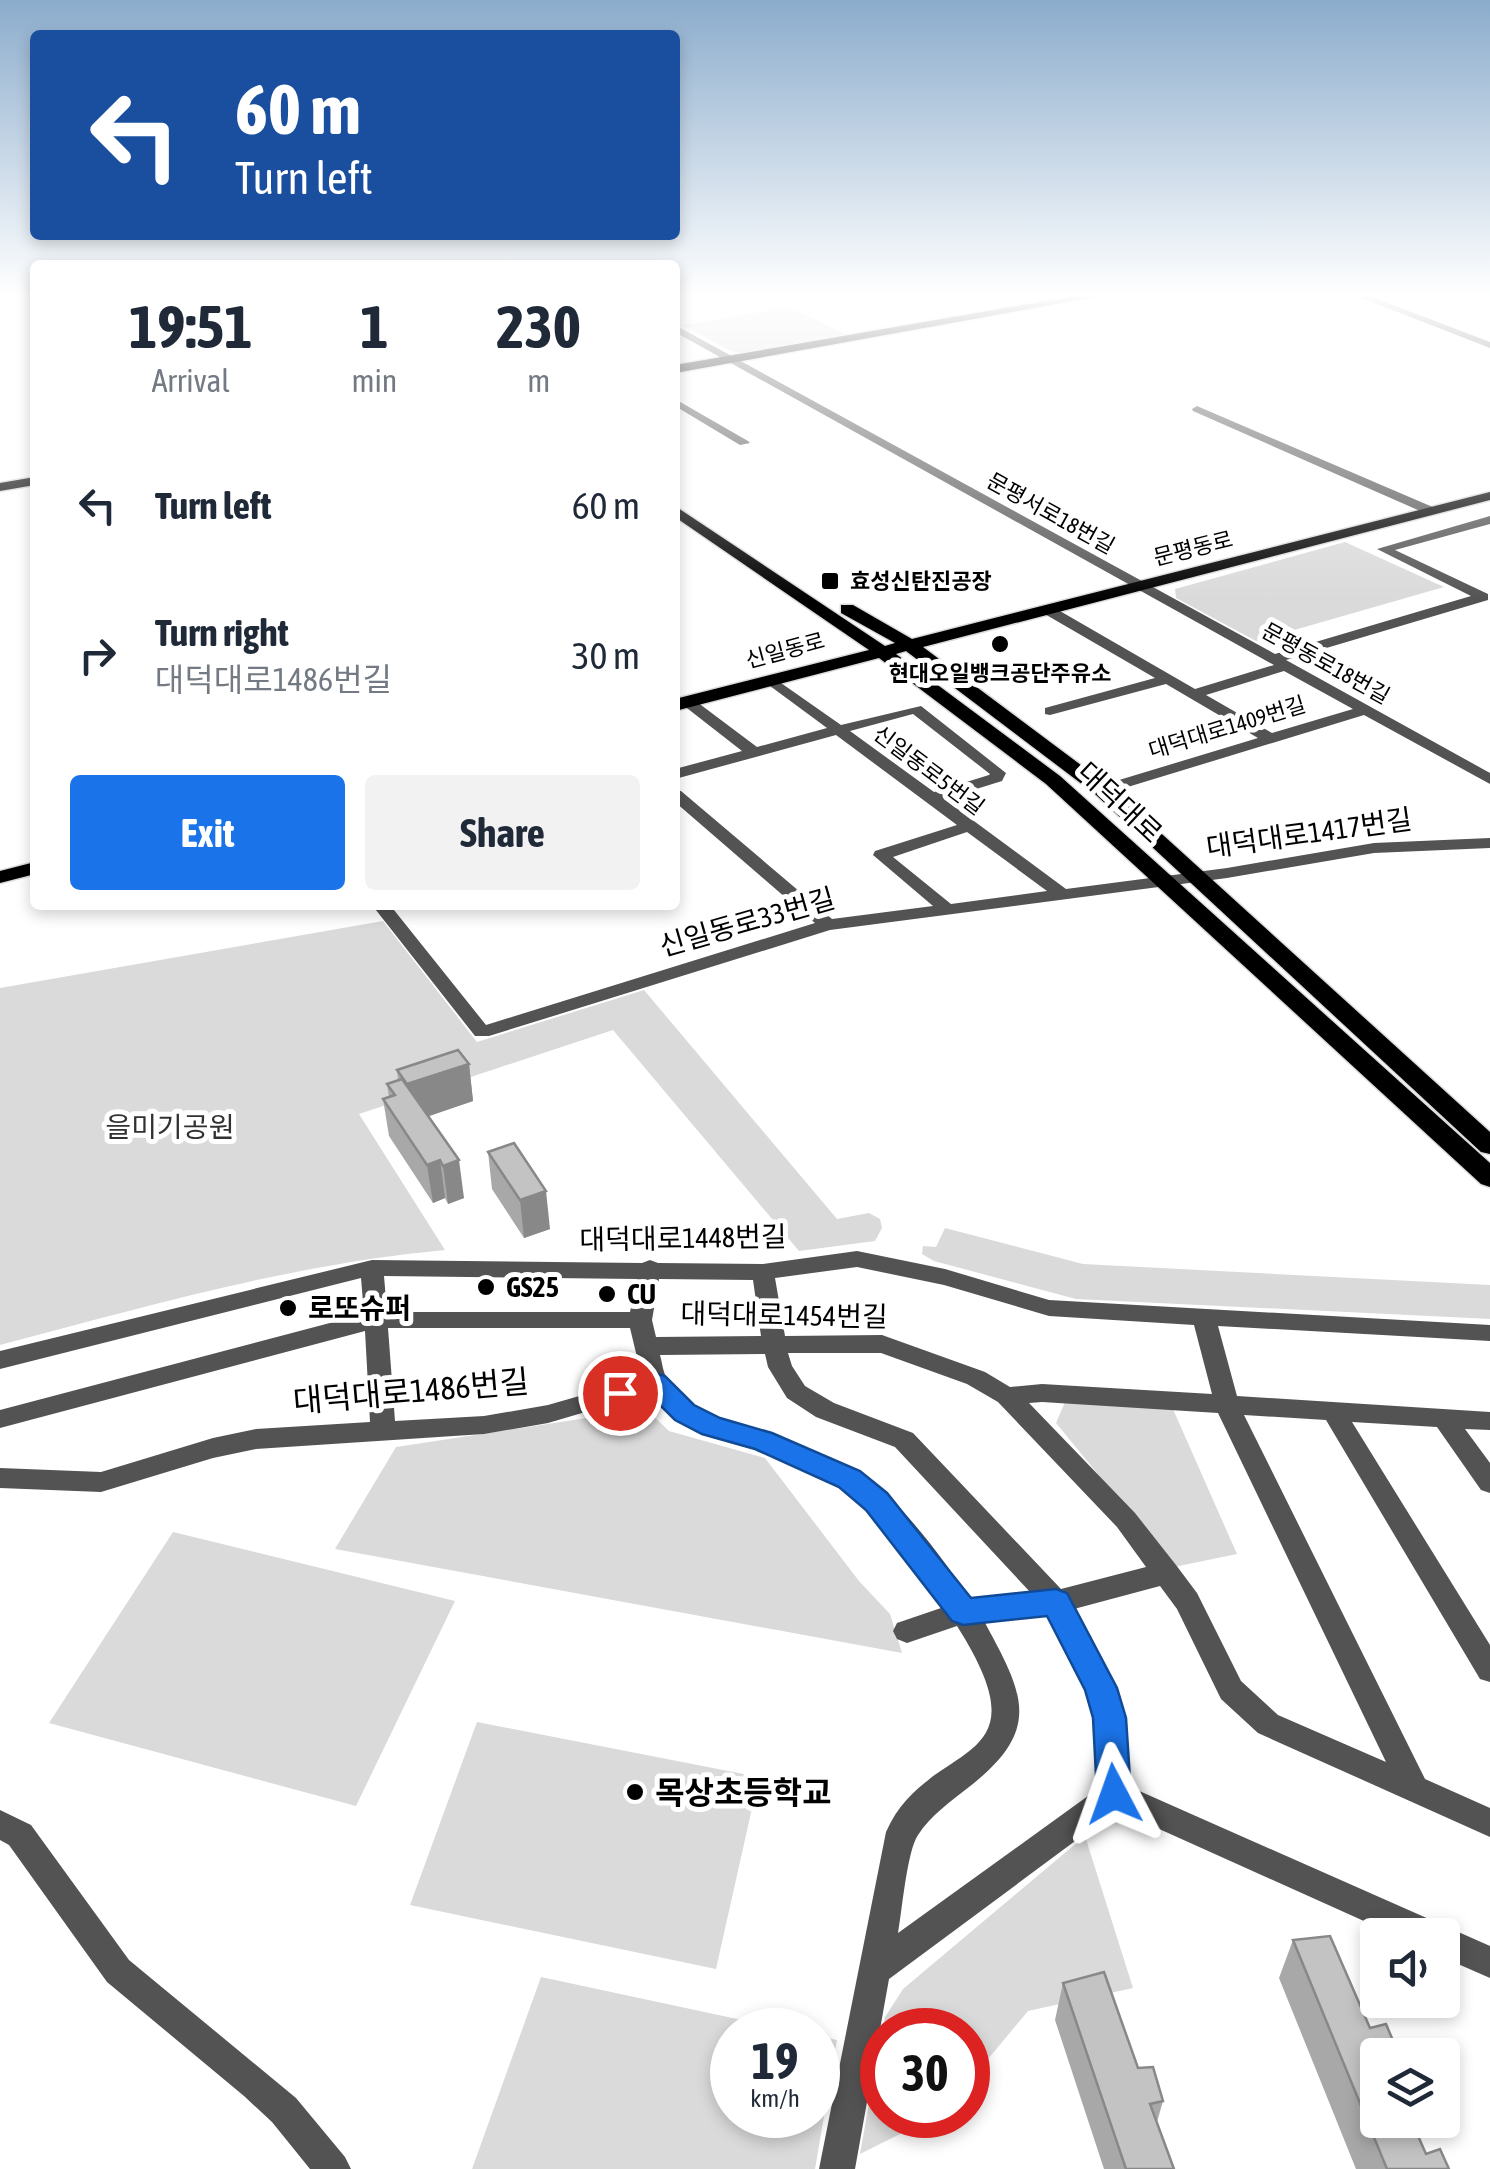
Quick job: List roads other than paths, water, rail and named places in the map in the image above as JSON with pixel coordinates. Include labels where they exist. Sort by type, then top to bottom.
[{"type":"main road","points":[[0,487],[30,482]]},
{"type":"main road","name":"문평동로","points":[[908,644],[1490,496]]},
{"type":"main road","name":"대덕대로","points":[[680,499],[848,610],[908,644],[1102,790],[1490,1146]]},
{"type":"main road","name":"대덕대로","points":[[680,513],[880,650],[1053,780],[1490,1178]]},
{"type":"main road","name":"신일동로","points":[[682,703],[908,644]]},
{"type":"main road","points":[[0,877],[30,869]]},
{"type":"street","name":"문평서로18번길","points":[[801,398],[1141,585]]},
{"type":"street","points":[[680,405],[744,443]]},
{"type":"street","points":[[1197,409],[1431,510]]},
{"type":"street","points":[[1195,694],[1483,597],[1383,550],[1490,520]]},
{"type":"street","name":"문평동로18번길","points":[[1141,585],[1490,779]]},
{"type":"street","points":[[1048,610],[1267,737]]},
{"type":"street","points":[[1050,712],[1168,679]]},
{"type":"street","name":"신일동로5번길","points":[[770,680],[1062,894]]},
{"type":"street","points":[[682,703],[754,752]]},
{"type":"street","points":[[680,773],[916,709],[998,772],[996,778],[932,798]]},
{"type":"street","name":"대덕대로1409번길","points":[[1102,790],[1365,710]]},
{"type":"street","points":[[680,798],[828,925]]},
{"type":"street","points":[[946,908],[881,855],[967,826]]},
{"type":"street","name":"대덕대로1417번길","points":[[1195,876],[1374,848],[1490,843]]},
{"type":"street","name":"신일동로33번길","points":[[385,910],[482,1032],[828,925],[1195,876]]},
{"type":"street","name":"대덕대로1448번길","points":[[0,1360],[372,1268],[763,1272],[857,1260],[945,1277],[1049,1308],[1490,1333]]},
{"type":"street","points":[[372,1268],[383,1430]]},
{"type":"street","points":[[640,1320],[650,1268]]},
{"type":"street","points":[[763,1272],[780,1367],[796,1392],[825,1410],[904,1440],[1056,1602],[1101,1688],[1110,1718],[1114,1794]]},
{"type":"street","points":[[1204,1318],[1227,1406],[1415,1790]]},
{"type":"street","name":"대덕대로1454번길","points":[[0,1419],[374,1320],[640,1320],[648,1346],[882,1344],[976,1378],[1007,1396],[1042,1393],[1490,1421]]},
{"type":"street","points":[[648,1346],[655,1383],[684,1412],[712,1427],[762,1440],[850,1479],[877,1502],[988,1648],[1008,1704],[1006,1727],[976,1763],[925,1804],[902,1832],[837,2169]]},
{"type":"street","name":"대덕대로1486번길","points":[[0,1478],[102,1482],[256,1439],[512,1421],[655,1383]]},
{"type":"street","points":[[1007,1396],[1126,1520],[1187,1601],[1232,1690],[1268,1724],[1490,1823]]},
{"type":"street","points":[[1335,1414],[1490,1670]]},
{"type":"street","points":[[1444,1418],[1490,1483]]},
{"type":"street","points":[[907,1631],[963,1612],[1056,1602],[1167,1573]]},
{"type":"street","points":[[1114,1794],[1394,1918]]},
{"type":"street","points":[[877,1968],[1114,1794]]},
{"type":"street","points":[[0,1824],[20,1835],[118,1971],[284,2110],[332,2169]]},
{"type":"street","points":[[1460,1948],[1490,1962]]},
{"type":"place","name":"효성신탄진공장","points":[[830,581]]},
{"type":"place","name":"현대오일뱅크공단주유소","points":[[1000,644]]},
{"type":"place","name":"GS25","points":[[486,1287]]},
{"type":"place","name":"CU","points":[[607,1294]]},
{"type":"place","name":"로또슈퍼","points":[[288,1308]]},
{"type":"place","name":"목상초등학교","points":[[635,1792]]},
{"type":"park label","name":"을미기공원","points":[[170,1127]]}]
